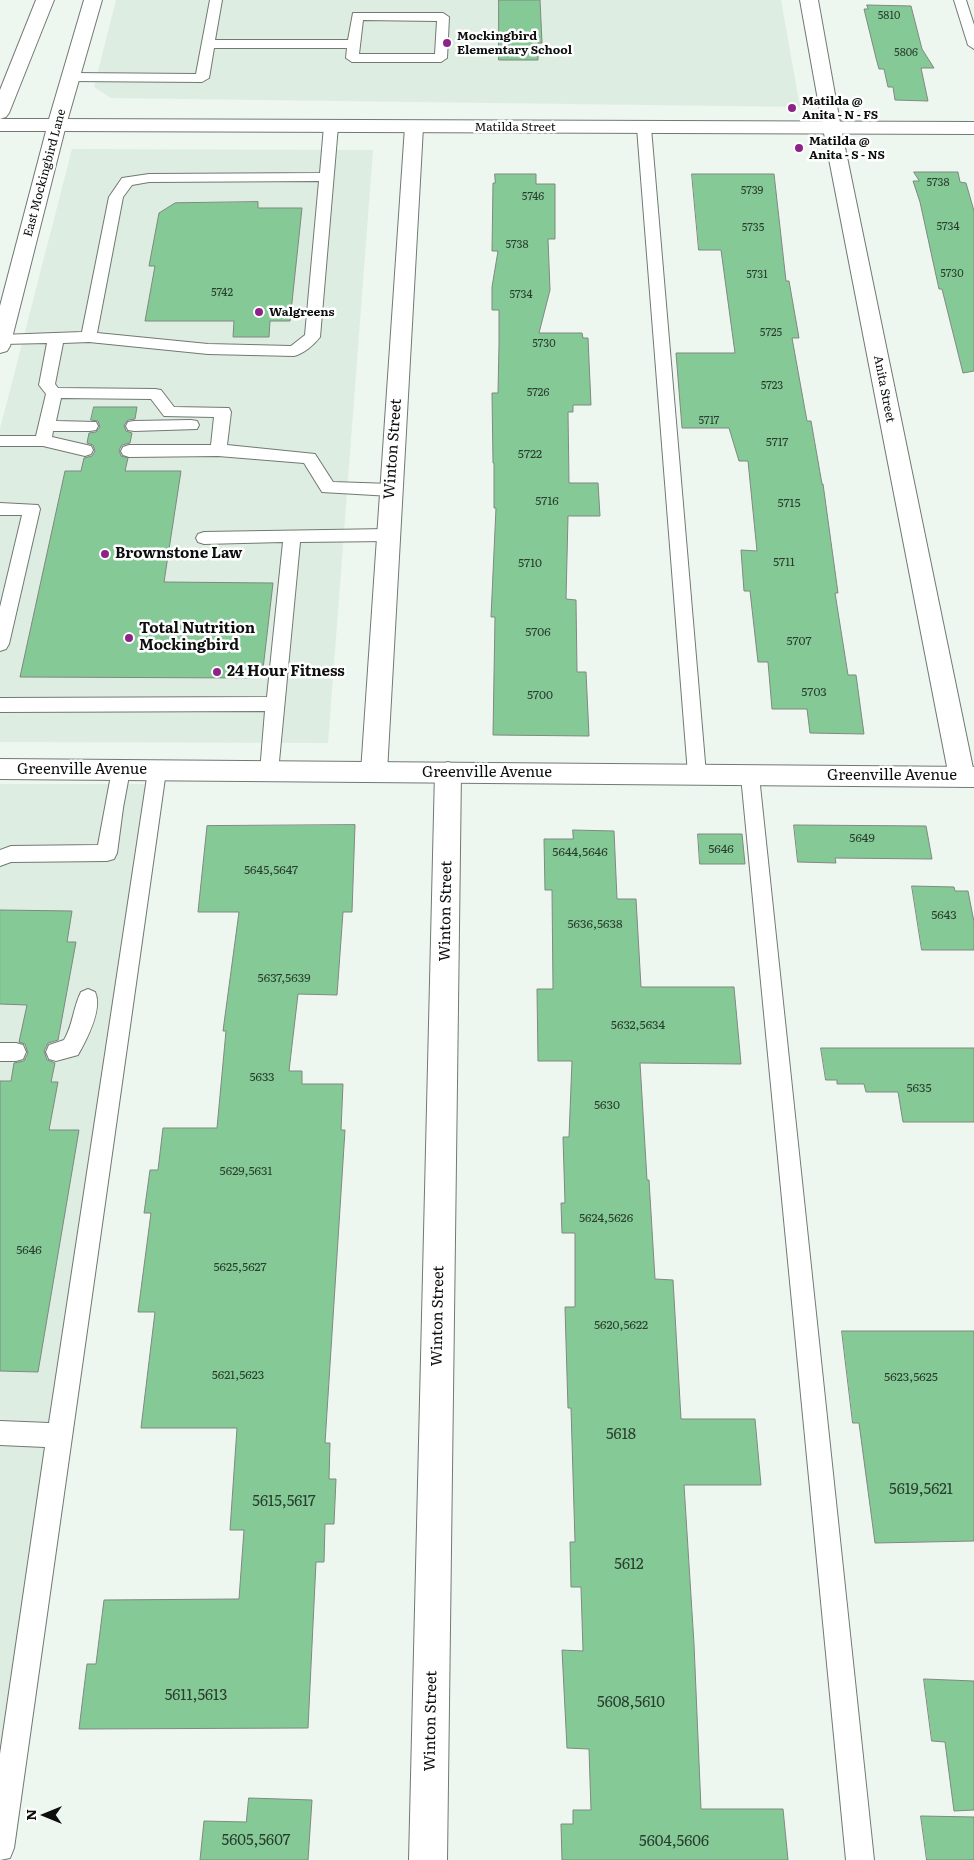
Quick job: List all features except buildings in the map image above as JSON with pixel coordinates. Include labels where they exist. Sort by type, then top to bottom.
[{"type":"street","points":[[0,113],[5,86],[45,0]]},
{"type":"street","name":"East Mockingbird Lane","points":[[1,343],[57,125],[93,0]]},
{"type":"street","name":"Anita Street","points":[[808,0],[832,128],[968,777]]},
{"type":"street","name":"Matilda Street","points":[[0,125],[974,128]]},
{"type":"street","name":"Winton Street","points":[[374,772],[414,127]]},
{"type":"street","name":"Greenville Avenue","points":[[0,769],[968,777]]},
{"type":"street","name":"Winton Street","points":[[428,1860],[448,772]]},
{"type":"lane","points":[[71,77],[202,78],[216,0]]},
{"type":"lane","points":[[960,0],[974,45]]},
{"type":"lane","points":[[357,16],[443,17],[441,58],[352,58],[354,44],[357,16]]},
{"type":"lane","points":[[209,44],[354,44]]},
{"type":"lane","points":[[1,343],[89,337],[208,349],[294,351],[312,338],[331,126]]},
{"type":"lane","points":[[644,128],[697,774]]},
{"type":"lane","points":[[89,337],[116,197],[127,181],[149,178],[327,177]]},
{"type":"lane","points":[[56,338],[47,385],[54,393],[155,394],[170,412]]},
{"type":"lane","points":[[46,427],[54,393]]},
{"type":"lane","points":[[132,432],[170,412],[223,412],[219,438]]},
{"type":"lane","points":[[0,442],[46,427],[92,419]]},
{"type":"lane","points":[[46,427],[85,450]]},
{"type":"lane","points":[[132,432],[219,438],[309,458],[328,488],[391,490]]},
{"type":"lane","points":[[132,432],[219,438]]},
{"type":"lane","points":[[0,509],[32,509],[0,644]]},
{"type":"lane","points":[[204,538],[388,535]]},
{"type":"lane","points":[[269,772],[292,536]]},
{"type":"lane","points":[[0,705],[275,704]]},
{"type":"lane","points":[[0,858],[10,854],[107,853],[113,808],[121,770]]},
{"type":"lane","points":[[0,1848],[157,771]]},
{"type":"lane","points":[[750,776],[860,1860]]},
{"type":"lane","points":[[56,1052],[71,1048],[81,1030],[88,998]]},
{"type":"lane","points":[[0,1433],[59,1435]]},
{"type":"shaded area","name":"Mockingbird Elementary School","points":[[116,0],[781,0],[800,107],[111,98],[94,87]]},
{"type":"shaded area","points":[[72,149],[373,150],[328,743],[0,742],[0,429]]},
{"type":"shaded area","points":[[0,784],[146,784],[0,1767]]},
{"type":"place","name":"Mockingbird Elementary School","points":[[447,43]]},
{"type":"place","name":"Matilda @ Anita - N - FS","points":[[792,108]]},
{"type":"place","name":"Matilda @ Anita - S - NS","points":[[799,148]]},
{"type":"place","name":"Walgreens","points":[[259,312]]},
{"type":"place","name":"Brownstone Law","points":[[105,554]]},
{"type":"place","name":"Total Nutrition Mockingbird","points":[[129,638]]},
{"type":"place","name":"24 Hour Fitness","points":[[217,672]]}]
